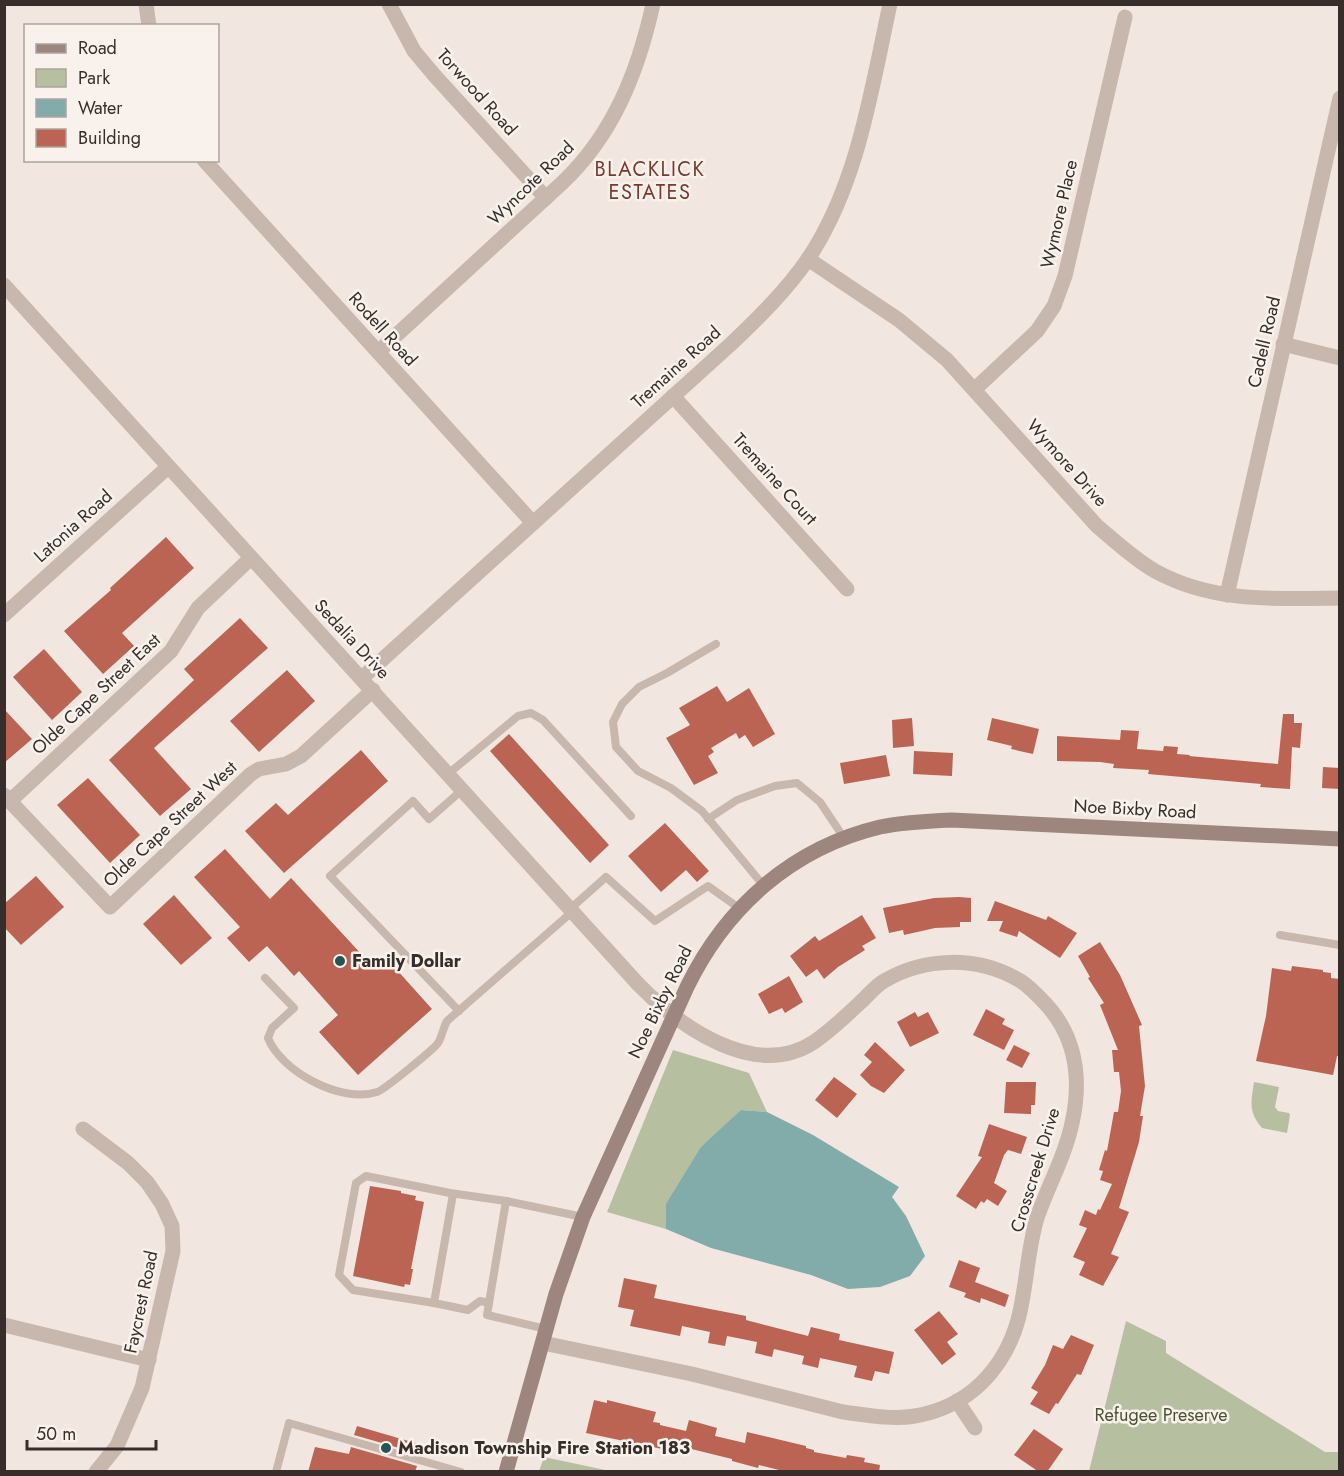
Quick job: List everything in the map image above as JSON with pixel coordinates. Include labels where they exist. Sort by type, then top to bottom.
[{"type":"street","points":[[146,4],[149,24]]},
{"type":"street","name":"Torwood Road","points":[[389,4],[421,59],[546,198]]},
{"type":"street","name":"Wyncote Road","points":[[378,352],[579,168],[620,106],[641,54],[653,4]]},
{"type":"street","name":"Tremaine Road","points":[[362,678],[673,396],[762,314],[786,288],[808,259],[836,207],[850,170],[863,128],[890,4]]},
{"type":"street","name":"Wymore Place","points":[[975,389],[1037,331],[1054,306],[1065,276],[1125,17]]},
{"type":"street","name":"Cadell Road","points":[[1227,595],[1340,98]]},
{"type":"street","name":"Rodell Road","points":[[206,162],[532,523]]},
{"type":"street","name":"Wymore Drive","points":[[808,259],[898,320],[947,360],[1097,526],[1125,550],[1154,570],[1192,587],[1227,595],[1264,599],[1340,598]]},
{"type":"street","name":"Sedalia Drive","points":[[4,285],[638,984],[674,1017]]},
{"type":"street","points":[[1283,344],[1340,358]]},
{"type":"street","name":"Tremaine Court","points":[[673,396],[847,590]]},
{"type":"street","name":"Latonia Road","points":[[4,615],[168,467]]},
{"type":"street","name":"Olde Cape Street East","points":[[7,798],[171,651],[198,608],[251,558]]},
{"type":"street","name":"Olde Cape Street West","points":[[7,798],[110,908],[251,774],[259,769],[286,764],[301,756],[373,690]]},
{"type":"street","name":"Noe Bixby Road","points":[[506,1472],[556,1294],[583,1217],[699,961],[722,928],[763,885],[802,858],[844,838],[881,827],[901,824],[952,820],[1340,839]]},
{"type":"street","name":"Crosscreek Drive","points":[[545,1336],[843,1412],[868,1416],[915,1416],[940,1409],[980,1386],[1004,1354],[1013,1336],[1036,1221],[1063,1155],[1078,1082],[1069,1038],[1057,1014],[1021,981],[1001,970],[981,964],[950,962],[903,972],[882,982],[830,1030],[811,1044],[778,1055],[759,1055],[742,1051],[701,1035],[674,1017]]},
{"type":"street","name":"Faycrest Road","points":[[83,1129],[128,1163],[147,1182],[162,1204],[172,1226],[173,1251],[142,1388],[117,1446],[96,1472]]},
{"type":"street","points":[[4,1325],[149,1359]]},
{"type":"street","points":[[957,1401],[975,1428]]},
{"type":"lane","points":[[716,644],[639,687],[622,704],[613,722],[616,747],[638,771],[671,788],[702,811],[763,885]]},
{"type":"lane","points":[[448,774],[518,716],[531,713],[543,720],[631,816]]},
{"type":"lane","points":[[708,819],[736,800],[775,786],[797,783],[819,802],[844,838]]},
{"type":"lane","points":[[459,1011],[330,876],[413,801],[429,819],[462,790]]},
{"type":"lane","points":[[266,978],[294,1008],[272,1028],[268,1038],[272,1049],[306,1078],[345,1093],[365,1095],[379,1092],[438,1043],[447,1021],[606,877],[655,921],[708,886],[739,908]]},
{"type":"lane","points":[[1280,935],[1340,945]]},
{"type":"lane","points":[[489,1303],[480,1301],[468,1310],[353,1290],[339,1275],[356,1183],[366,1176],[583,1217]]},
{"type":"lane","points":[[434,1303],[453,1194]]},
{"type":"lane","points":[[506,1201],[487,1315],[545,1336]]},
{"type":"lane","points":[[276,1472],[289,1423],[461,1472]]},
{"type":"green space","points":[[673,1050],[749,1073],[767,1112],[741,1110],[666,1204],[666,1229],[607,1212]]},
{"type":"green space","points":[[1254,1082],[1279,1087],[1275,1107],[1278,1111],[1290,1115],[1287,1133],[1262,1128],[1254,1117],[1252,1096]]},
{"type":"green space","name":"Refugee Preserve","points":[[1126,1321],[1166,1341],[1166,1353],[1325,1452],[1339,1452],[1339,1471],[1089,1471]]},
{"type":"green space","points":[[544,1457],[610,1471],[539,1471]]},
{"type":"water","points":[[741,1110],[767,1112],[813,1135],[899,1187],[892,1197],[906,1216],[925,1256],[910,1276],[880,1287],[848,1289],[811,1275],[711,1248],[666,1229],[666,1204],[701,1147]]},
{"type":"building","points":[[166,537],[194,568],[122,633],[134,646],[103,674],[64,631]]},
{"type":"building","points":[[240,618],[268,648],[154,748],[191,789],[160,816],[109,760],[194,680],[184,669]]},
{"type":"building","points":[[44,649],[82,692],[52,720],[13,677]]},
{"type":"building","points":[[287,670],[315,701],[259,752],[230,721]]},
{"type":"building","points":[[717,686],[727,702],[749,688],[775,734],[753,747],[745,735],[739,739],[736,733],[711,748],[714,752],[708,756],[718,773],[694,785],[666,738],[690,725],[679,708]]},
{"type":"building","points":[[4,709],[32,739],[4,763]]},
{"type":"building","points":[[1283,714],[1294,714],[1294,723],[1302,723],[1300,748],[1292,747],[1290,789],[1260,787],[1261,784],[1148,774],[1149,770],[1113,768],[1114,764],[1100,762],[1057,761],[1057,736],[1120,740],[1121,730],[1139,731],[1137,749],[1163,751],[1164,746],[1178,747],[1177,754],[1278,764]]},
{"type":"building","points":[[912,718],[914,746],[893,748],[892,720]]},
{"type":"building","points":[[992,718],[1039,729],[1033,754],[987,740]]},
{"type":"building","points":[[509,734],[609,845],[590,863],[490,751]]},
{"type":"building","points":[[361,750],[388,781],[284,873],[245,831],[276,803],[288,815]]},
{"type":"building","points":[[914,751],[953,753],[952,776],[913,774]]},
{"type":"building","points":[[886,755],[890,776],[844,784],[840,763]]},
{"type":"building","points":[[1323,767],[1340,768],[1340,789],[1322,788]]},
{"type":"building","points":[[88,778],[140,835],[110,863],[57,805]]},
{"type":"building","points":[[665,823],[709,871],[697,882],[686,870],[661,892],[628,856]]},
{"type":"building","points":[[225,849],[270,899],[291,878],[376,970],[388,960],[432,1009],[358,1075],[319,1032],[338,1015],[299,971],[294,976],[267,946],[249,962],[227,938],[240,927],[194,877]]},
{"type":"building","points":[[36,876],[64,907],[21,945],[4,927],[4,904]]},
{"type":"building","points":[[174,895],[212,938],[181,965],[143,924]]},
{"type":"building","points":[[934,898],[971,898],[971,922],[960,922],[960,927],[935,928],[904,935],[903,930],[889,933],[883,908]]},
{"type":"building","points":[[995,901],[1046,920],[1048,916],[1077,933],[1060,958],[1019,931],[1017,937],[999,931],[1003,921],[987,921]]},
{"type":"building","points":[[862,915],[876,938],[862,946],[865,950],[824,979],[817,969],[806,977],[790,956],[815,936],[819,941]]},
{"type":"building","points":[[1100,942],[1120,975],[1142,1025],[1139,1026],[1145,1086],[1139,1142],[1119,1208],[1129,1212],[1111,1254],[1119,1257],[1103,1286],[1079,1275],[1085,1262],[1073,1257],[1087,1228],[1079,1225],[1085,1210],[1096,1215],[1112,1184],[1100,1180],[1103,1171],[1099,1170],[1105,1150],[1107,1151],[1114,1112],[1118,1112],[1121,1091],[1119,1072],[1114,1072],[1112,1050],[1118,1050],[1100,1005],[1104,1003],[1088,978],[1090,977],[1078,956]]},
{"type":"building","points":[[1292,966],[1323,970],[1323,972],[1331,973],[1331,978],[1340,979],[1340,1056],[1337,1056],[1333,1075],[1256,1061],[1266,1016],[1272,968],[1291,971]]},
{"type":"building","points":[[789,976],[803,1002],[785,1013],[782,1008],[769,1014],[758,994]]},
{"type":"building","points":[[986,1009],[1005,1019],[1002,1024],[1014,1030],[1004,1050],[973,1035]]},
{"type":"building","points":[[915,1012],[918,1017],[928,1012],[939,1033],[910,1047],[897,1022]]},
{"type":"building","points":[[875,1042],[905,1070],[884,1093],[871,1086],[860,1075],[872,1062],[864,1055]]},
{"type":"building","points":[[1014,1045],[1030,1053],[1022,1068],[1006,1060]]},
{"type":"building","points":[[834,1077],[857,1094],[837,1118],[815,1100]]},
{"type":"building","points":[[1006,1082],[1036,1082],[1035,1105],[1031,1105],[1031,1114],[1004,1113]]},
{"type":"building","points":[[989,1124],[1027,1137],[1021,1154],[1008,1150],[1004,1155],[994,1183],[1007,1191],[998,1206],[987,1199],[984,1203],[981,1201],[976,1209],[956,1196],[982,1157],[978,1156]]},
{"type":"building","points":[[370,1186],[401,1191],[401,1193],[416,1196],[415,1200],[424,1202],[410,1285],[405,1284],[404,1287],[353,1276]]},
{"type":"building","points":[[959,1260],[980,1268],[975,1282],[1009,1295],[1005,1307],[981,1298],[980,1303],[964,1297],[966,1293],[949,1287]]},
{"type":"building","points":[[624,1278],[657,1285],[654,1298],[746,1316],[746,1320],[808,1336],[811,1327],[840,1334],[839,1340],[894,1352],[889,1374],[875,1371],[872,1381],[854,1377],[857,1366],[820,1358],[818,1368],[802,1364],[804,1356],[774,1349],[772,1357],[755,1353],[757,1342],[727,1336],[725,1346],[708,1343],[710,1332],[682,1326],[680,1336],[630,1326],[634,1310],[618,1307]]},
{"type":"building","points":[[939,1311],[958,1334],[947,1342],[956,1354],[942,1365],[914,1330]]},
{"type":"building","points":[[1071,1335],[1094,1345],[1081,1375],[1077,1374],[1049,1414],[1030,1404],[1038,1392],[1031,1388],[1045,1365],[1053,1345],[1063,1349]]},
{"type":"building","points":[[594,1400],[607,1403],[607,1400],[656,1412],[653,1422],[686,1431],[689,1420],[717,1428],[715,1436],[745,1443],[747,1432],[806,1446],[814,1452],[846,1458],[847,1455],[865,1458],[864,1462],[880,1465],[879,1472],[787,1472],[759,1465],[758,1468],[732,1461],[732,1459],[663,1442],[662,1449],[586,1433]]},
{"type":"building","points":[[357,1426],[422,1445],[420,1454],[354,1435]]},
{"type":"building","points":[[1034,1429],[1063,1449],[1047,1472],[1039,1472],[1014,1455]]},
{"type":"building","points":[[315,1447],[349,1454],[351,1447],[417,1466],[415,1472],[308,1472]]},
{"type":"place","name":"Family Dollar","points":[[340,961]]},
{"type":"place","name":"Madison Township Fire Station 183","points":[[386,1448]]},
{"type":"district","name":"BLACKLICK ESTATES","points":[[650,180]]}]
